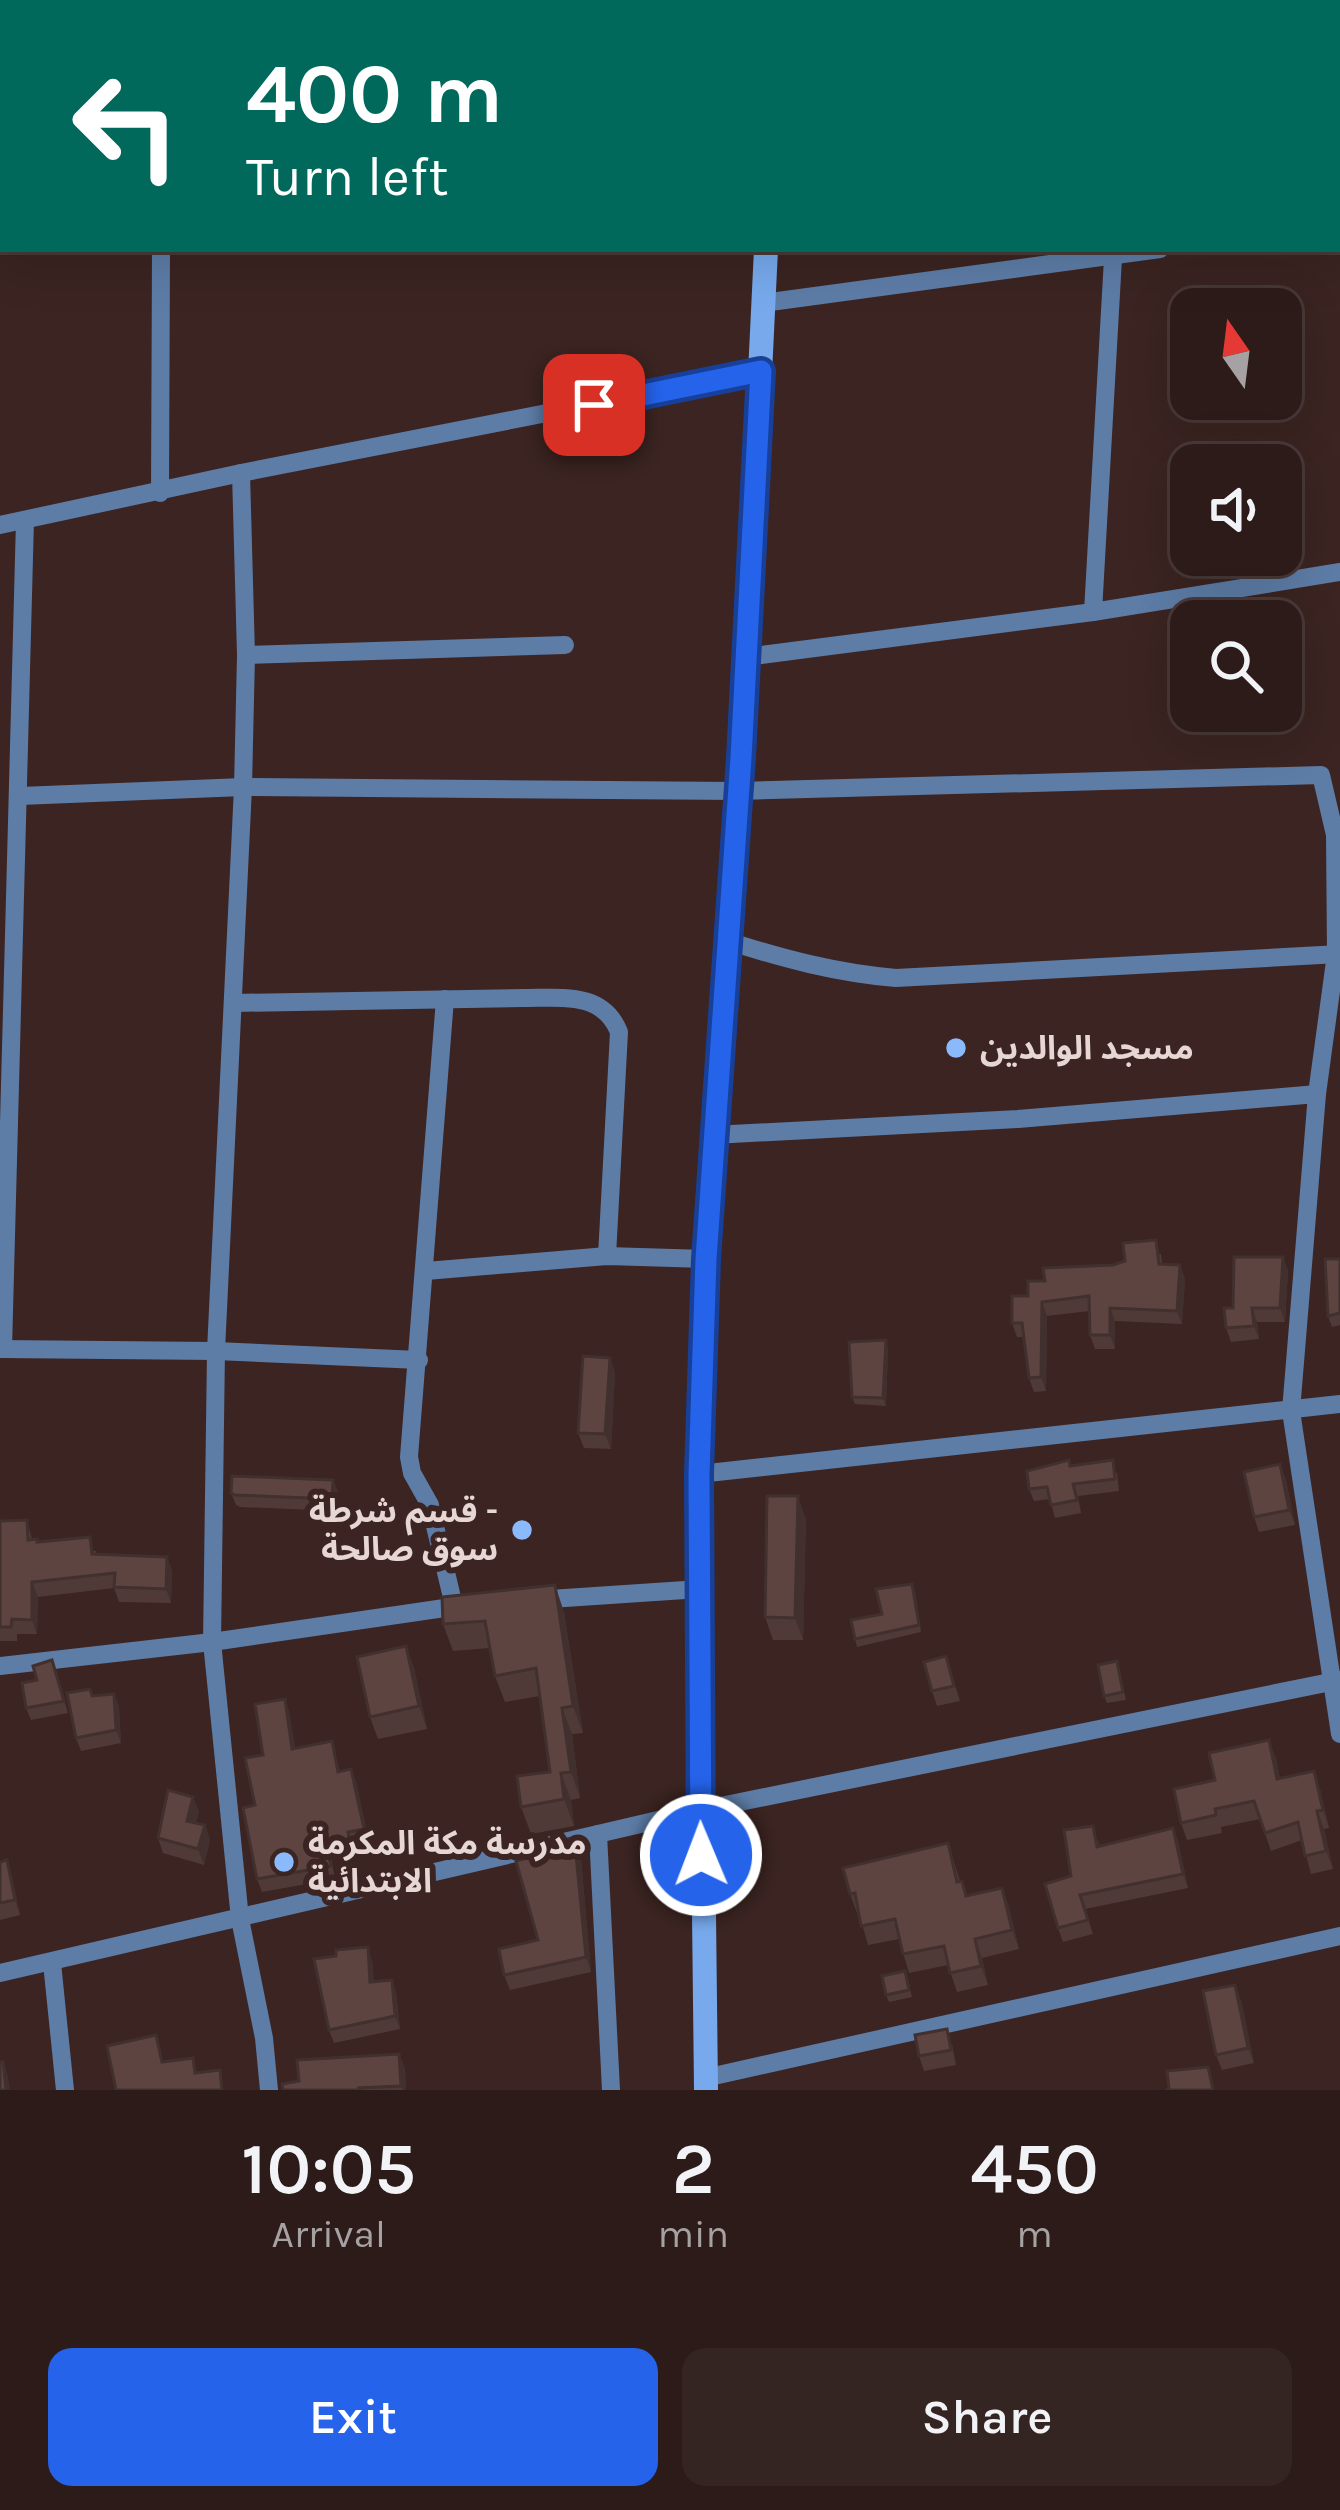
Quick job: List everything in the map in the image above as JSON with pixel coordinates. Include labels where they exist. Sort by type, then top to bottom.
[{"type":"main road","points":[[706,2084],[699,1474],[706,1259],[739,791],[766,252]]},
{"type":"street","points":[[160,493],[161,252]]},
{"type":"street","points":[[763,304],[1144,252]]},
{"type":"street","points":[[1093,612],[1113,258]]},
{"type":"street","points":[[0,525],[761,371]]},
{"type":"street","points":[[241,473],[246,655],[243,787],[216,1351],[212,1642],[240,1919],[264,2038],[269,2090]]},
{"type":"street","points":[[25,520],[20,796],[7,937],[2,1349],[216,1351],[419,1360]]},
{"type":"street","points":[[746,657],[1093,612],[1340,572]]},
{"type":"street","points":[[246,655],[565,645]]},
{"type":"street","points":[[20,796],[243,787],[739,791],[1322,776],[1337,835],[1338,954],[1317,1094],[1291,1411],[1336,1681],[1340,1734]]},
{"type":"street","points":[[728,940],[793,962],[896,978],[1338,954]]},
{"type":"street","points":[[232,1003],[563,998],[601,1005],[612,1014],[619,1032],[607,1256]]},
{"type":"street","points":[[445,999],[409,1457],[412,1473],[430,1505],[454,1606]]},
{"type":"street","points":[[713,1135],[1018,1119],[1317,1094]]},
{"type":"street","points":[[425,1271],[607,1256],[706,1259]]},
{"type":"street","points":[[699,1474],[1340,1404]]},
{"type":"street","points":[[525,1601],[700,1589]]},
{"type":"street","points":[[0,1666],[477,1604]]},
{"type":"street","points":[[0,1973],[700,1810],[1336,1681]]},
{"type":"street","points":[[598,1834],[611,2090]]},
{"type":"street","points":[[706,2084],[1340,1936]]},
{"type":"street","points":[[52,1963],[65,2090]]},
{"type":"building","points":[[1156,1240],[1159,1264],[1180,1265],[1177,1311],[1110,1308],[1110,1335],[1090,1335],[1089,1296],[1042,1302],[1041,1377],[1029,1378],[1022,1323],[1012,1323],[1012,1296],[1028,1296],[1028,1281],[1045,1281],[1043,1268],[1113,1265],[1125,1261],[1123,1243]]},
{"type":"building","points":[[1234,1257],[1283,1257],[1280,1308],[1252,1308],[1254,1326],[1226,1328],[1224,1308],[1233,1308]]},
{"type":"building","points":[[1325,1259],[1340,1259],[1340,1313],[1328,1316]]},
{"type":"building","points":[[886,1340],[883,1398],[852,1397],[849,1342]]},
{"type":"building","points":[[583,1356],[610,1358],[605,1434],[578,1433]]},
{"type":"building","points":[[1069,1460],[1070,1466],[1113,1460],[1115,1479],[1073,1484],[1077,1500],[1051,1505],[1047,1487],[1029,1489],[1027,1471]]},
{"type":"building","points":[[1280,1464],[1289,1510],[1254,1517],[1244,1472]]},
{"type":"building","points":[[232,1476],[333,1480],[332,1499],[235,1495],[231,1493]]},
{"type":"building","points":[[767,1496],[798,1496],[795,1618],[765,1617]]},
{"type":"building","points":[[27,1520],[28,1540],[90,1537],[92,1554],[167,1557],[166,1589],[114,1587],[115,1573],[32,1582],[32,1620],[12,1619],[11,1627],[0,1627],[0,1521]]},
{"type":"building","points":[[912,1584],[919,1625],[855,1639],[851,1620],[882,1614],[876,1589]]},
{"type":"building","points":[[555,1585],[573,1706],[562,1708],[571,1772],[561,1773],[564,1799],[521,1807],[517,1776],[550,1772],[536,1668],[495,1676],[485,1621],[443,1624],[442,1597]]},
{"type":"building","points":[[406,1646],[419,1706],[370,1717],[357,1657]]},
{"type":"building","points":[[946,1656],[954,1686],[932,1691],[924,1662]]},
{"type":"building","points":[[52,1660],[64,1701],[26,1708],[22,1683],[37,1680],[33,1666]]},
{"type":"building","points":[[1117,1661],[1123,1692],[1104,1696],[1098,1665]]},
{"type":"building","points":[[90,1689],[92,1696],[114,1694],[116,1730],[76,1738],[67,1693]]},
{"type":"building","points":[[285,1699],[292,1749],[332,1741],[338,1772],[351,1769],[364,1829],[348,1832],[349,1840],[326,1845],[331,1866],[257,1879],[243,1808],[255,1805],[245,1758],[263,1755],[255,1704]]},
{"type":"building","points":[[1269,1740],[1277,1779],[1314,1771],[1326,1851],[1305,1856],[1298,1822],[1265,1833],[1254,1801],[1181,1823],[1174,1789],[1215,1780],[1209,1753]]},
{"type":"building","points":[[168,1790],[193,1797],[187,1821],[205,1825],[198,1849],[158,1838]]},
{"type":"building","points":[[1093,1826],[1097,1847],[1173,1828],[1183,1874],[1080,1895],[1088,1920],[1058,1928],[1045,1884],[1071,1876],[1064,1830]]},
{"type":"building","points":[[572,1838],[586,1957],[504,1975],[499,1949],[538,1940],[516,1861],[550,1852],[549,1843]]},
{"type":"building","points":[[948,1843],[957,1882],[962,1881],[966,1896],[1002,1888],[1012,1930],[975,1939],[981,1966],[950,1973],[944,1946],[903,1954],[895,1919],[861,1926],[855,1893],[850,1894],[843,1868]]},
{"type":"building","points":[[7,1860],[15,1900],[0,1903],[0,1862]]},
{"type":"building","points":[[368,1947],[370,1982],[392,1980],[395,2016],[329,2030],[314,1959],[336,1956],[336,1950]]},
{"type":"building","points":[[905,1971],[909,1990],[886,1995],[882,1976]]},
{"type":"building","points":[[1235,1985],[1248,2048],[1216,2055],[1203,1991]]},
{"type":"building","points":[[947,2029],[951,2050],[919,2056],[915,2035]]},
{"type":"building","points":[[156,2035],[162,2062],[193,2058],[195,2073],[220,2070],[222,2090],[116,2090],[107,2046]]},
{"type":"building","points":[[399,2054],[401,2086],[283,2090],[282,2084],[299,2081],[297,2060]]},
{"type":"building","points":[[3,2062],[6,2090],[0,2090]]},
{"type":"building","points":[[1208,2067],[1213,2090],[1166,2090],[1167,2071]]},
{"type":"place","name":"مسجد الوالدين","points":[[956,1048]]},
{"type":"place","name":"قسم شرطة - سوق صالحة","points":[[522,1530]]},
{"type":"place","name":"مدرسة مكة المكرمة الابتدائية","points":[[284,1862]]},
{"type":"route","points":[[594,405],[761,371],[741,758],[706,1259],[699,1474],[701,1855]]}]
